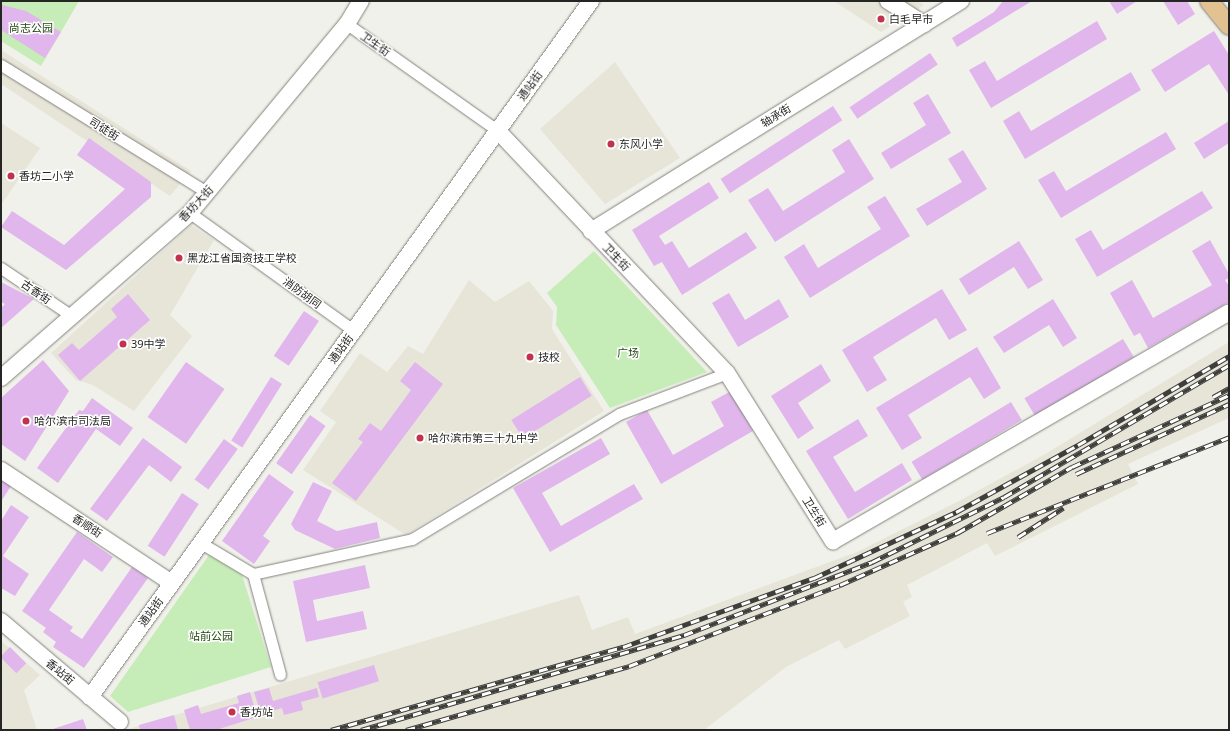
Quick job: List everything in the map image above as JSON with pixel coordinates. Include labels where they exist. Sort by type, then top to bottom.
[{"type":"main road","points":[[1209,1],[1229,26]]},
{"type":"street","name":"香坊大街","points":[[1,378],[190,213],[347,24],[362,1]]},
{"type":"street","name":"通站街","points":[[90,697],[591,1]]},
{"type":"street","points":[[888,1],[924,24]]},
{"type":"street","name":"轴承街","points":[[591,231],[961,1]]},
{"type":"street","name":"卫生街","points":[[347,24],[498,131],[727,373],[832,540],[1229,312]]},
{"type":"street","name":"司徒街","points":[[1,66],[208,193]]},
{"type":"street","name":"消防胡同","points":[[190,213],[354,331]]},
{"type":"street","name":"古香街","points":[[1,268],[72,316]]},
{"type":"street","points":[[201,543],[254,574],[412,539],[497,486],[619,414],[727,373]]},
{"type":"street","name":"香顺街","points":[[1,470],[172,583]]},
{"type":"street","points":[[254,574],[280,674]]},
{"type":"street","name":"香站街","points":[[1,621],[120,722]]},
{"type":"shaded area","name":"白毛早市","points":[[834,1],[918,1],[924,5],[881,32]]},
{"type":"shaded area","points":[[1,50],[191,171],[170,196],[1,84]]},
{"type":"shaded area","name":"东风小学","points":[[615,62],[680,158],[605,204],[540,129]]},
{"type":"shaded area","name":"香坊二小学","points":[[1,123],[40,148],[1,205]]},
{"type":"shaded area","name":"39中学","points":[[191,225],[214,240],[170,315],[192,336],[134,411],[93,385],[76,380],[51,353]]},
{"type":"shaded area","points":[[469,280],[495,302],[529,281],[553,311],[552,329],[604,411],[406,535],[303,470],[336,422],[320,411],[360,353],[387,372],[408,346],[423,354]]},
{"type":"shaded area","points":[[1229,342],[1229,418],[1128,464],[1138,484],[995,556],[987,543],[907,585],[912,597],[903,602],[910,616],[845,649],[839,640],[786,667],[704,730],[125,730],[579,595],[592,630],[628,617],[635,634],[857,552],[959,501],[1047,453]]},
{"type":"shaded area","points":[[1,641],[40,675],[24,690],[37,730],[1,730]]},
{"type":"green space","name":"尚志公园","points":[[1,1],[79,1],[41,66],[1,41]]},
{"type":"green space","name":"广场","points":[[594,251],[707,372],[610,408],[556,325],[557,307],[547,293]]},
{"type":"green space","name":"站前公园","points":[[209,555],[242,575],[271,667],[128,712],[110,696]]},
{"type":"building","points":[[1003,1],[1032,1],[957,47],[952,38],[994,12]]},
{"type":"building","points":[[1109,1],[1137,1],[1117,14]]},
{"type":"building","points":[[1163,1],[1187,1],[1195,14],[1178,25]]},
{"type":"building","points":[[2,5],[26,11],[61,32],[45,58],[1,30]]},
{"type":"building","points":[[1097,21],[1107,39],[991,108],[969,70],[985,61],[997,81]]},
{"type":"building","points":[[1214,31],[1229,55],[1229,95],[1209,64],[1165,92],[1151,70]]},
{"type":"building","points":[[930,53],[938,65],[857,119],[850,107]]},
{"type":"building","points":[[1131,72],[1141,90],[1025,159],[1003,121],[1019,111],[1031,131]]},
{"type":"building","points":[[928,94],[951,133],[891,169],[881,153],[926,125],[913,103]]},
{"type":"building","points":[[833,106],[842,120],[730,193],[721,179]]},
{"type":"building","points":[[1229,121],[1229,143],[1204,159],[1194,143]]},
{"type":"building","points":[[1166,132],[1176,149],[1061,218],[1038,180],[1054,171],[1066,191]]},
{"type":"building","points":[[89,138],[151,182],[151,197],[66,270],[1,227],[12,211],[64,245],[125,189],[77,155]]},
{"type":"building","points":[[849,139],[874,179],[775,242],[748,200],[768,188],[783,211],[845,172],[832,150]]},
{"type":"building","points":[[963,150],[987,189],[927,226],[916,209],[962,182],[948,159]]},
{"type":"building","points":[[709,182],[719,198],[659,236],[665,245],[672,241],[689,268],[746,232],[757,248],[682,295],[662,262],[654,266],[632,230]]},
{"type":"building","points":[[1202,191],[1213,208],[1097,277],[1075,239],[1091,230],[1103,250]]},
{"type":"building","points":[[885,196],[910,236],[810,298],[784,257],[804,244],[818,268],[881,229],[867,207]]},
{"type":"building","points":[[1210,240],[1229,274],[1229,278],[1225,280],[1229,286],[1229,302],[1148,348],[1140,333],[1134,336],[1110,293],[1132,280],[1153,318],[1212,285],[1192,251]]},
{"type":"building","points":[[1019,241],[1043,280],[1028,289],[1014,267],[969,295],[959,279]]},
{"type":"building","points":[[1,282],[34,299],[1,328],[1,308],[5,304],[1,302]]},
{"type":"building","points":[[942,289],[967,330],[949,340],[936,318],[873,357],[887,380],[867,392],[842,350]]},
{"type":"building","points":[[729,293],[745,320],[779,299],[789,317],[738,347],[712,303]]},
{"type":"building","points":[[128,294],[150,320],[80,381],[58,355],[72,343],[79,350],[117,317],[111,309]]},
{"type":"building","points":[[1053,299],[1077,338],[1063,347],[1049,325],[1004,353],[993,337]]},
{"type":"building","points":[[304,311],[319,321],[289,366],[274,356]]},
{"type":"building","points":[[1123,339],[1134,357],[1035,416],[1024,398]]},
{"type":"building","points":[[977,347],[1001,388],[984,399],[970,377],[908,415],[922,438],[902,450],[876,408]]},
{"type":"building","name":"哈尔滨市司法局","points":[[43,360],[69,391],[25,461],[1,444],[1,398]]},
{"type":"building","points":[[186,362],[225,389],[186,444],[148,417]]},
{"type":"building","points":[[415,362],[443,384],[356,501],[332,483],[363,442],[358,439],[370,423],[381,431],[411,390],[400,381]]},
{"type":"building","points":[[821,364],[831,381],[798,403],[814,428],[798,439],[771,396]]},
{"type":"building","points":[[271,377],[282,384],[242,447],[231,441]]},
{"type":"building","points":[[580,377],[592,396],[523,439],[511,420]]},
{"type":"building","points":[[731,391],[753,431],[661,484],[626,422],[647,410],[673,455],[724,426],[711,402]]},
{"type":"building","points":[[92,398],[133,428],[120,446],[96,429],[58,483],[37,468],[79,410],[83,411]]},
{"type":"building","points":[[1011,402],[1022,420],[922,480],[912,462]]},
{"type":"building","points":[[310,415],[326,426],[292,474],[276,463]]},
{"type":"building","points":[[858,419],[868,436],[833,457],[855,492],[902,463],[912,480],[848,519],[806,451]]},
{"type":"building","points":[[143,438],[182,467],[171,482],[149,465],[107,521],[90,509]]},
{"type":"building","points":[[601,438],[610,454],[542,493],[561,526],[634,484],[643,499],[550,552],[513,488]]},
{"type":"building","points":[[224,439],[238,449],[208,489],[195,479]]},
{"type":"building","points":[[1,471],[15,480],[2,500],[1,500]]},
{"type":"building","points":[[269,474],[294,492],[263,536],[270,541],[254,564],[222,541]]},
{"type":"building","points":[[313,482],[332,491],[317,521],[337,531],[377,522],[380,538],[335,549],[295,530],[291,524]]},
{"type":"building","points":[[182,493],[199,504],[164,557],[148,546]]},
{"type":"building","points":[[11,505],[29,517],[3,556],[29,574],[15,596],[1,588],[1,521]]},
{"type":"building","points":[[77,532],[113,557],[102,572],[84,559],[49,610],[73,627],[70,631],[82,639],[132,567],[148,578],[84,668],[53,647],[56,642],[43,632],[46,628],[22,611]]},
{"type":"building","points":[[365,565],[370,588],[313,600],[317,621],[363,611],[367,629],[306,642],[293,581]]},
{"type":"building","points":[[10,647],[26,663],[16,673],[1,658]]},
{"type":"building","points":[[374,665],[379,681],[323,699],[318,682]]},
{"type":"building","points":[[269,688],[273,701],[317,688],[319,697],[301,702],[303,710],[284,715],[282,708],[261,714],[254,692]]},
{"type":"building","name":"香坊站","points":[[250,692],[257,717],[216,730],[190,730],[184,710],[198,705],[201,714],[239,703],[237,696]]},
{"type":"building","points":[[174,715],[178,730],[140,730],[139,725]]},
{"type":"building","points":[[83,719],[87,730],[50,730]]},
{"type":"railway","points":[[331,730],[623,647],[814,578],[956,512],[1078,445],[1229,356]]},
{"type":"railway","points":[[361,730],[684,635],[872,562],[1004,497],[1229,365]]},
{"type":"railway","points":[[1213,397],[1229,388]]},
{"type":"railway","points":[[406,730],[629,666],[840,585],[957,533],[1072,467],[1229,395]]},
{"type":"railway","points":[[1076,474],[1229,404]]},
{"type":"railway","points":[[987,533],[1229,437]]},
{"type":"railway","points":[[1018,537],[1063,508]]},
{"type":"place","name":"白毛早市","points":[[881,19]]},
{"type":"place","name":"东风小学","points":[[611,144]]},
{"type":"place","name":"香坊二小学","points":[[11,176]]},
{"type":"place","name":"黑龙江省国资技工学校","points":[[179,258]]},
{"type":"place","name":"39中学","points":[[123,344]]},
{"type":"place","name":"技校","points":[[530,357]]},
{"type":"place","name":"哈尔滨市司法局","points":[[26,421]]},
{"type":"place","name":"哈尔滨市第三十九中学","points":[[420,438]]},
{"type":"place","name":"香坊站","points":[[232,712]]}]
